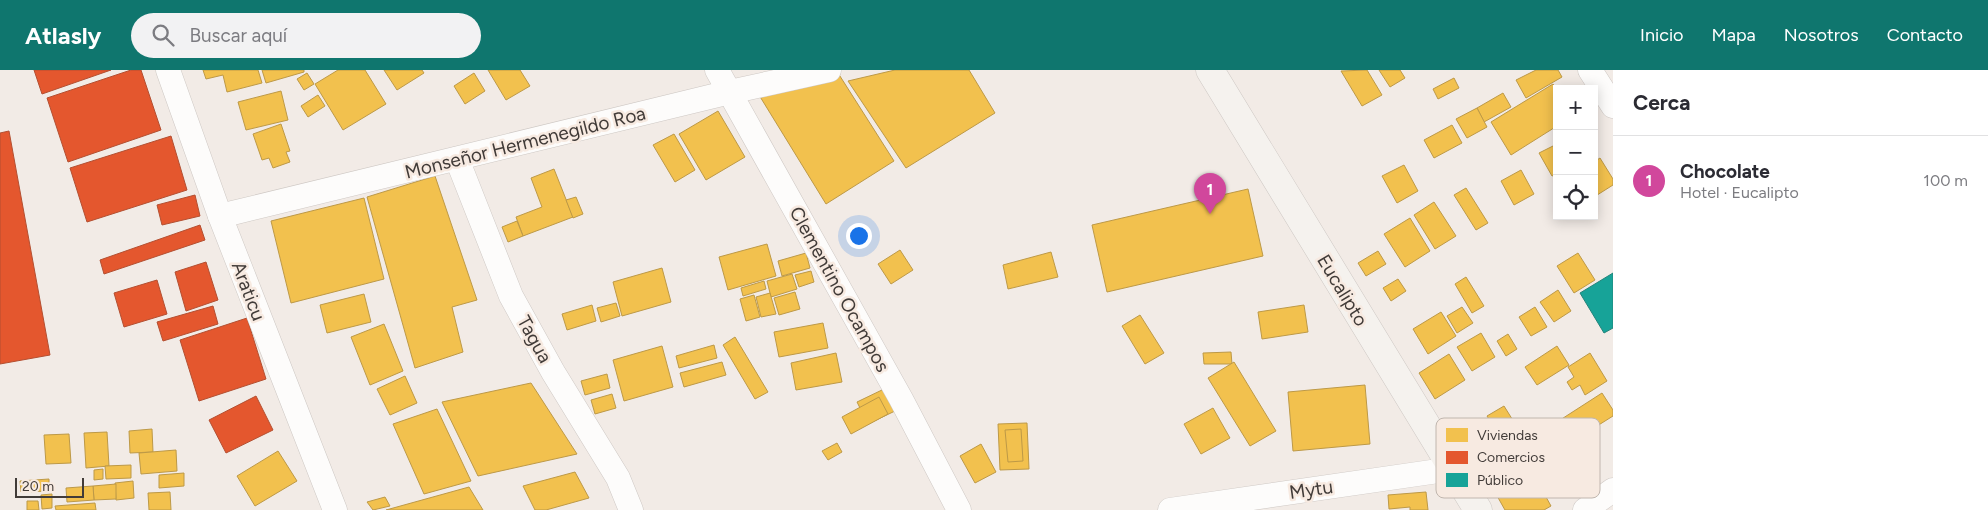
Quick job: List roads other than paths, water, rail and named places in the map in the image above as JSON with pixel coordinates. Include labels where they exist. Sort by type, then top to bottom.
[{"type":"street","name":"Araticu","points":[[168,70],[220,216],[335,510]]},
{"type":"street","name":"Clementino Ocampos","points":[[717,70],[901,399],[959,510]]},
{"type":"street","name":"Monseñor Hermenegildo Roa","points":[[220,216],[730,92],[829,70]]},
{"type":"street","name":"Eucalipto","points":[[1210,70],[1436,443]]},
{"type":"street","points":[[1590,70],[1613,106]]},
{"type":"street","name":"Tagua","points":[[457,159],[511,296],[553,372],[618,478],[632,510]]},
{"type":"street","name":"Mytu","points":[[1170,510],[1436,471]]},
{"type":"street","points":[[1585,510],[1613,490]]},
{"type":"street","name":"Eucalipto","points":[[1470,498],[1478,510]]},
{"type":"place","name":"Chocolate","points":[[1210,214]]}]
